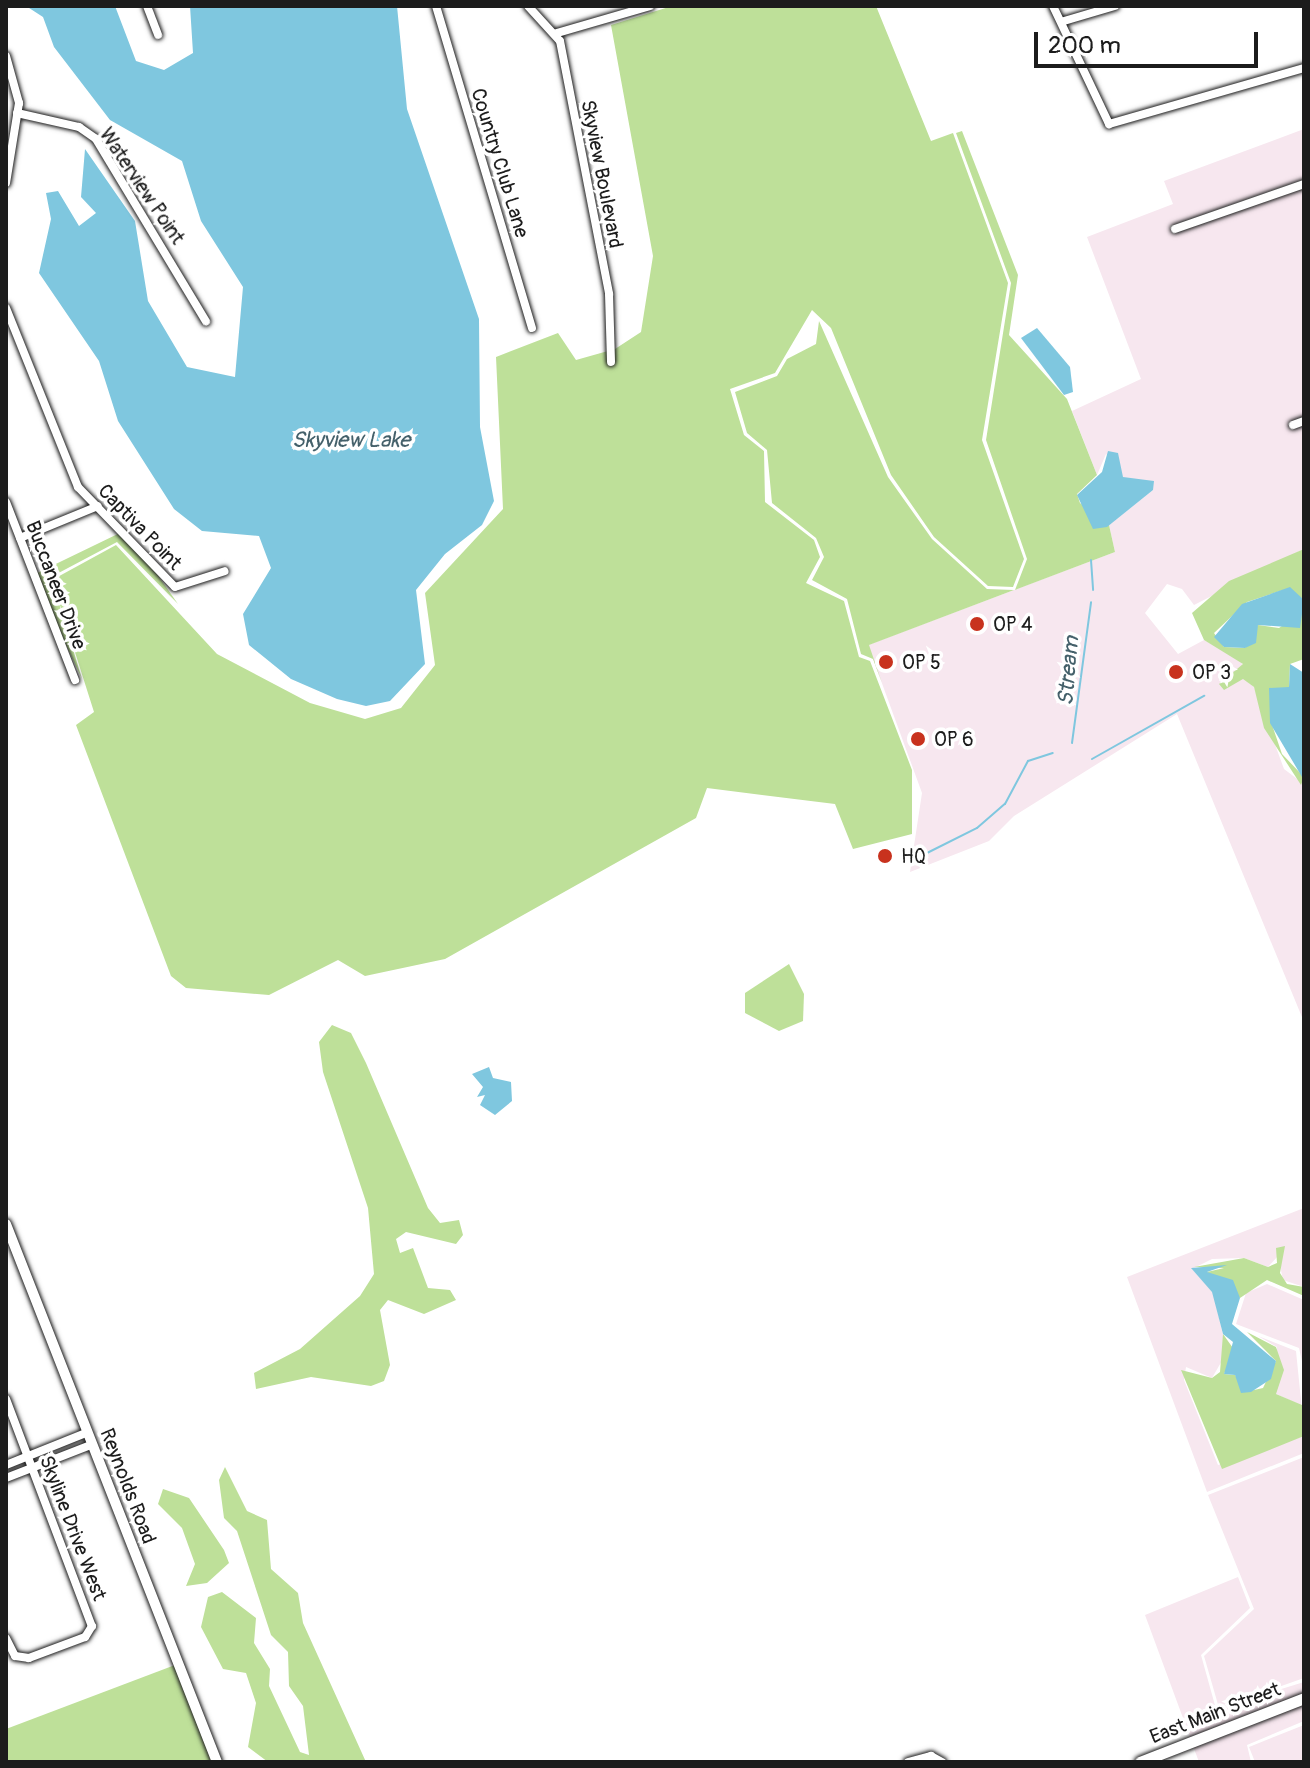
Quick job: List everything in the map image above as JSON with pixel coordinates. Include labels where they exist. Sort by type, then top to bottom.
[{"type":"main road","name":"East Main Street","points":[[1140,1762],[1304,1698]]},
{"type":"street","points":[[147,6],[158,35]]},
{"type":"street","name":"Country Club Lane","points":[[436,6],[532,328]]},
{"type":"street","points":[[528,6],[557,33],[650,6]]},
{"type":"street","points":[[1053,6],[1064,21],[1109,124],[1304,68]]},
{"type":"street","points":[[1064,21],[1115,6]]},
{"type":"street","name":"Skyview Boulevard","points":[[557,33],[609,294],[611,362]]},
{"type":"street","points":[[6,56],[18,86],[6,183]]},
{"type":"street","name":"Waterview Point","points":[[17,113],[79,127],[96,139],[206,321]]},
{"type":"street","points":[[1175,229],[1304,184]]},
{"type":"street","name":"Captiva Point","points":[[6,308],[74,481],[175,587],[225,571]]},
{"type":"street","points":[[1293,425],[1304,421]]},
{"type":"street","name":"Buccaneer Drive","points":[[6,502],[75,680]]},
{"type":"street","points":[[20,538],[98,506]]},
{"type":"street","name":"Reynolds Road","points":[[6,1224],[217,1762]]},
{"type":"street","name":"Skyline Drive West","points":[[6,1399],[91,1619],[85,1637],[22,1659],[6,1638]]},
{"type":"street","points":[[6,1465],[88,1432]]},
{"type":"street","points":[[6,1478],[93,1444]]},
{"type":"street","points":[[908,1762],[942,1762]]},
{"type":"shaded area","points":[[1304,129],[1304,179],[1170,226],[1173,234],[1304,188],[1304,416],[1288,423],[1291,430],[1304,426],[1304,549],[1194,605],[1182,589],[1167,584],[1145,613],[1178,654],[1204,640],[1237,657],[1243,665],[1220,683],[1224,689],[1243,678],[1254,687],[1284,769],[1304,784],[1304,1022],[1177,714],[1014,816],[989,841],[910,872],[922,793],[868,645],[1115,552],[1109,525],[1153,490],[1123,477],[1106,454],[1097,475],[1072,411],[1141,379],[1087,237],[1173,204],[1164,181]]},
{"type":"shaded area","points":[[1304,1208],[1304,1287],[1283,1280],[1278,1256],[1268,1267],[1244,1258],[1212,1259],[1192,1269],[1213,1292],[1227,1352],[1212,1378],[1186,1367],[1184,1380],[1218,1465],[1304,1436],[1304,1453],[1207,1492],[1127,1277]]},
{"type":"shaded area","points":[[1267,1284],[1304,1300],[1304,1370],[1299,1348],[1236,1324],[1246,1293]]},
{"type":"shaded area","points":[[1258,1336],[1296,1351],[1304,1430],[1296,1403],[1276,1394],[1277,1347]]},
{"type":"shaded area","points":[[1304,1457],[1304,1678],[1219,1708],[1204,1656],[1254,1609],[1208,1495]]},
{"type":"shaded area","points":[[1238,1577],[1250,1608],[1201,1655],[1216,1709],[1304,1682],[1304,1693],[1190,1737],[1145,1615]]},
{"type":"shaded area","points":[[1304,1703],[1304,1721],[1247,1745],[1251,1762],[1199,1762],[1193,1746]]},
{"type":"shaded area","points":[[1304,1725],[1304,1762],[1255,1762],[1249,1747]]},
{"type":"green space","points":[[672,6],[876,6],[931,141],[953,133],[1008,283],[982,440],[1024,559],[1013,587],[988,586],[934,537],[891,475],[831,328],[812,310],[775,373],[730,389],[744,435],[764,451],[765,502],[814,540],[820,557],[806,583],[844,601],[859,657],[870,661],[912,770],[912,834],[853,849],[835,804],[707,788],[696,818],[445,959],[365,976],[338,960],[269,995],[186,988],[171,976],[76,725],[94,712],[52,580],[116,545],[217,654],[310,703],[365,719],[401,708],[435,665],[425,593],[503,509],[496,357],[558,333],[576,360],[615,349],[641,332],[653,256],[611,25]]},
{"type":"green space","points":[[962,131],[1018,275],[1009,335],[1067,399],[1097,475],[1077,494],[1080,503],[1109,525],[1115,552],[1015,590],[1027,559],[986,440],[1011,283],[956,133]]},
{"type":"green space","points":[[819,321],[888,477],[932,539],[987,589],[1014,590],[869,645],[882,683],[873,659],[861,654],[847,599],[812,580],[824,557],[816,538],[772,503],[767,450],[747,433],[735,392],[777,376],[787,359],[816,344]]},
{"type":"green space","points":[[126,530],[178,604],[117,542],[51,577],[82,679],[33,575]]},
{"type":"green space","points":[[1304,549],[1304,600],[1283,590],[1247,602],[1214,633],[1224,647],[1245,648],[1258,625],[1279,628],[1304,611],[1304,659],[1290,664],[1289,688],[1272,697],[1270,719],[1282,754],[1304,777],[1301,785],[1264,728],[1254,687],[1243,679],[1224,690],[1219,684],[1243,664],[1204,640],[1192,613],[1229,581]]},
{"type":"green space","points":[[789,964],[804,994],[803,1021],[779,1031],[745,1013],[745,993]]},
{"type":"green space","points":[[332,1025],[351,1033],[428,1208],[440,1223],[459,1220],[463,1235],[456,1244],[406,1232],[396,1239],[400,1253],[413,1248],[428,1288],[450,1290],[456,1300],[424,1314],[388,1300],[380,1310],[390,1365],[384,1381],[371,1386],[311,1377],[256,1389],[254,1373],[300,1349],[360,1296],[374,1274],[368,1208],[323,1072],[319,1042]]},
{"type":"green space","points":[[1285,1246],[1280,1273],[1287,1284],[1304,1287],[1304,1296],[1267,1280],[1240,1298],[1210,1278],[1207,1272],[1224,1268],[1194,1267],[1244,1258],[1268,1267],[1277,1263],[1276,1248]]},
{"type":"green space","points":[[1247,1332],[1276,1347],[1284,1370],[1276,1394],[1302,1405],[1304,1436],[1222,1469],[1181,1370],[1212,1378],[1220,1372],[1223,1334],[1235,1351],[1224,1374],[1235,1375],[1245,1392],[1263,1388],[1276,1361]]},
{"type":"green space","points":[[225,1467],[247,1511],[267,1520],[271,1569],[298,1593],[303,1623],[366,1762],[268,1762],[248,1747],[256,1703],[246,1673],[223,1669],[201,1627],[208,1597],[222,1592],[256,1618],[254,1643],[270,1669],[269,1686],[300,1752],[309,1755],[303,1706],[289,1686],[288,1652],[271,1635],[237,1531],[224,1518],[219,1480]]},
{"type":"green space","points":[[163,1489],[189,1498],[224,1550],[229,1563],[207,1583],[186,1586],[195,1564],[182,1528],[158,1504]]},
{"type":"green space","points":[[175,1665],[213,1762],[6,1762],[6,1729]]},
{"type":"water","name":"Skyview Lake","points":[[26,6],[115,6],[136,61],[164,70],[193,53],[190,6],[397,6],[407,109],[479,319],[480,427],[494,501],[482,525],[445,554],[416,590],[425,664],[390,701],[366,706],[337,699],[291,679],[249,645],[243,614],[271,568],[259,536],[202,531],[174,509],[118,421],[99,361],[39,273],[51,219],[46,193],[58,191],[79,226],[96,213],[81,197],[85,149],[135,221],[148,301],[187,367],[235,377],[243,287],[201,221],[182,161],[110,120],[54,47],[43,17]]},
{"type":"water","points":[[1037,328],[1070,367],[1073,392],[1064,395],[1021,338]]},
{"type":"water","points":[[1108,451],[1118,453],[1123,477],[1154,481],[1153,490],[1107,527],[1093,529],[1077,495],[1102,472]]},
{"type":"water","points":[[1290,587],[1304,600],[1300,628],[1258,625],[1256,643],[1245,648],[1224,647],[1214,637],[1242,604]]},
{"type":"water","points":[[1290,664],[1304,673],[1302,777],[1270,723],[1269,688],[1289,687]]},
{"type":"water","points":[[489,1067],[493,1078],[511,1082],[512,1101],[495,1115],[480,1105],[485,1095],[477,1097],[483,1087],[472,1074]]},
{"type":"water","points":[[1227,1265],[1207,1272],[1233,1280],[1240,1298],[1232,1324],[1276,1361],[1271,1379],[1251,1392],[1241,1393],[1235,1375],[1224,1374],[1233,1342],[1223,1334],[1212,1292],[1191,1268]]},
{"type":"waterway","name":"Stream","points":[[1091,560],[1093,590]]},
{"type":"waterway","name":"Stream","points":[[1072,743],[1091,602]]},
{"type":"waterway","name":"Stream","points":[[1092,759],[1204,696]]},
{"type":"waterway","name":"Stream","points":[[923,855],[977,828],[1005,804],[1028,761],[1053,753]]},
{"type":"place","name":"OP 4","points":[[977,624]]},
{"type":"place","name":"OP 5","points":[[886,662]]},
{"type":"place","name":"OP 3","points":[[1176,672]]},
{"type":"place","name":"OP 6","points":[[918,739]]},
{"type":"place","name":"HQ","points":[[885,856]]}]
